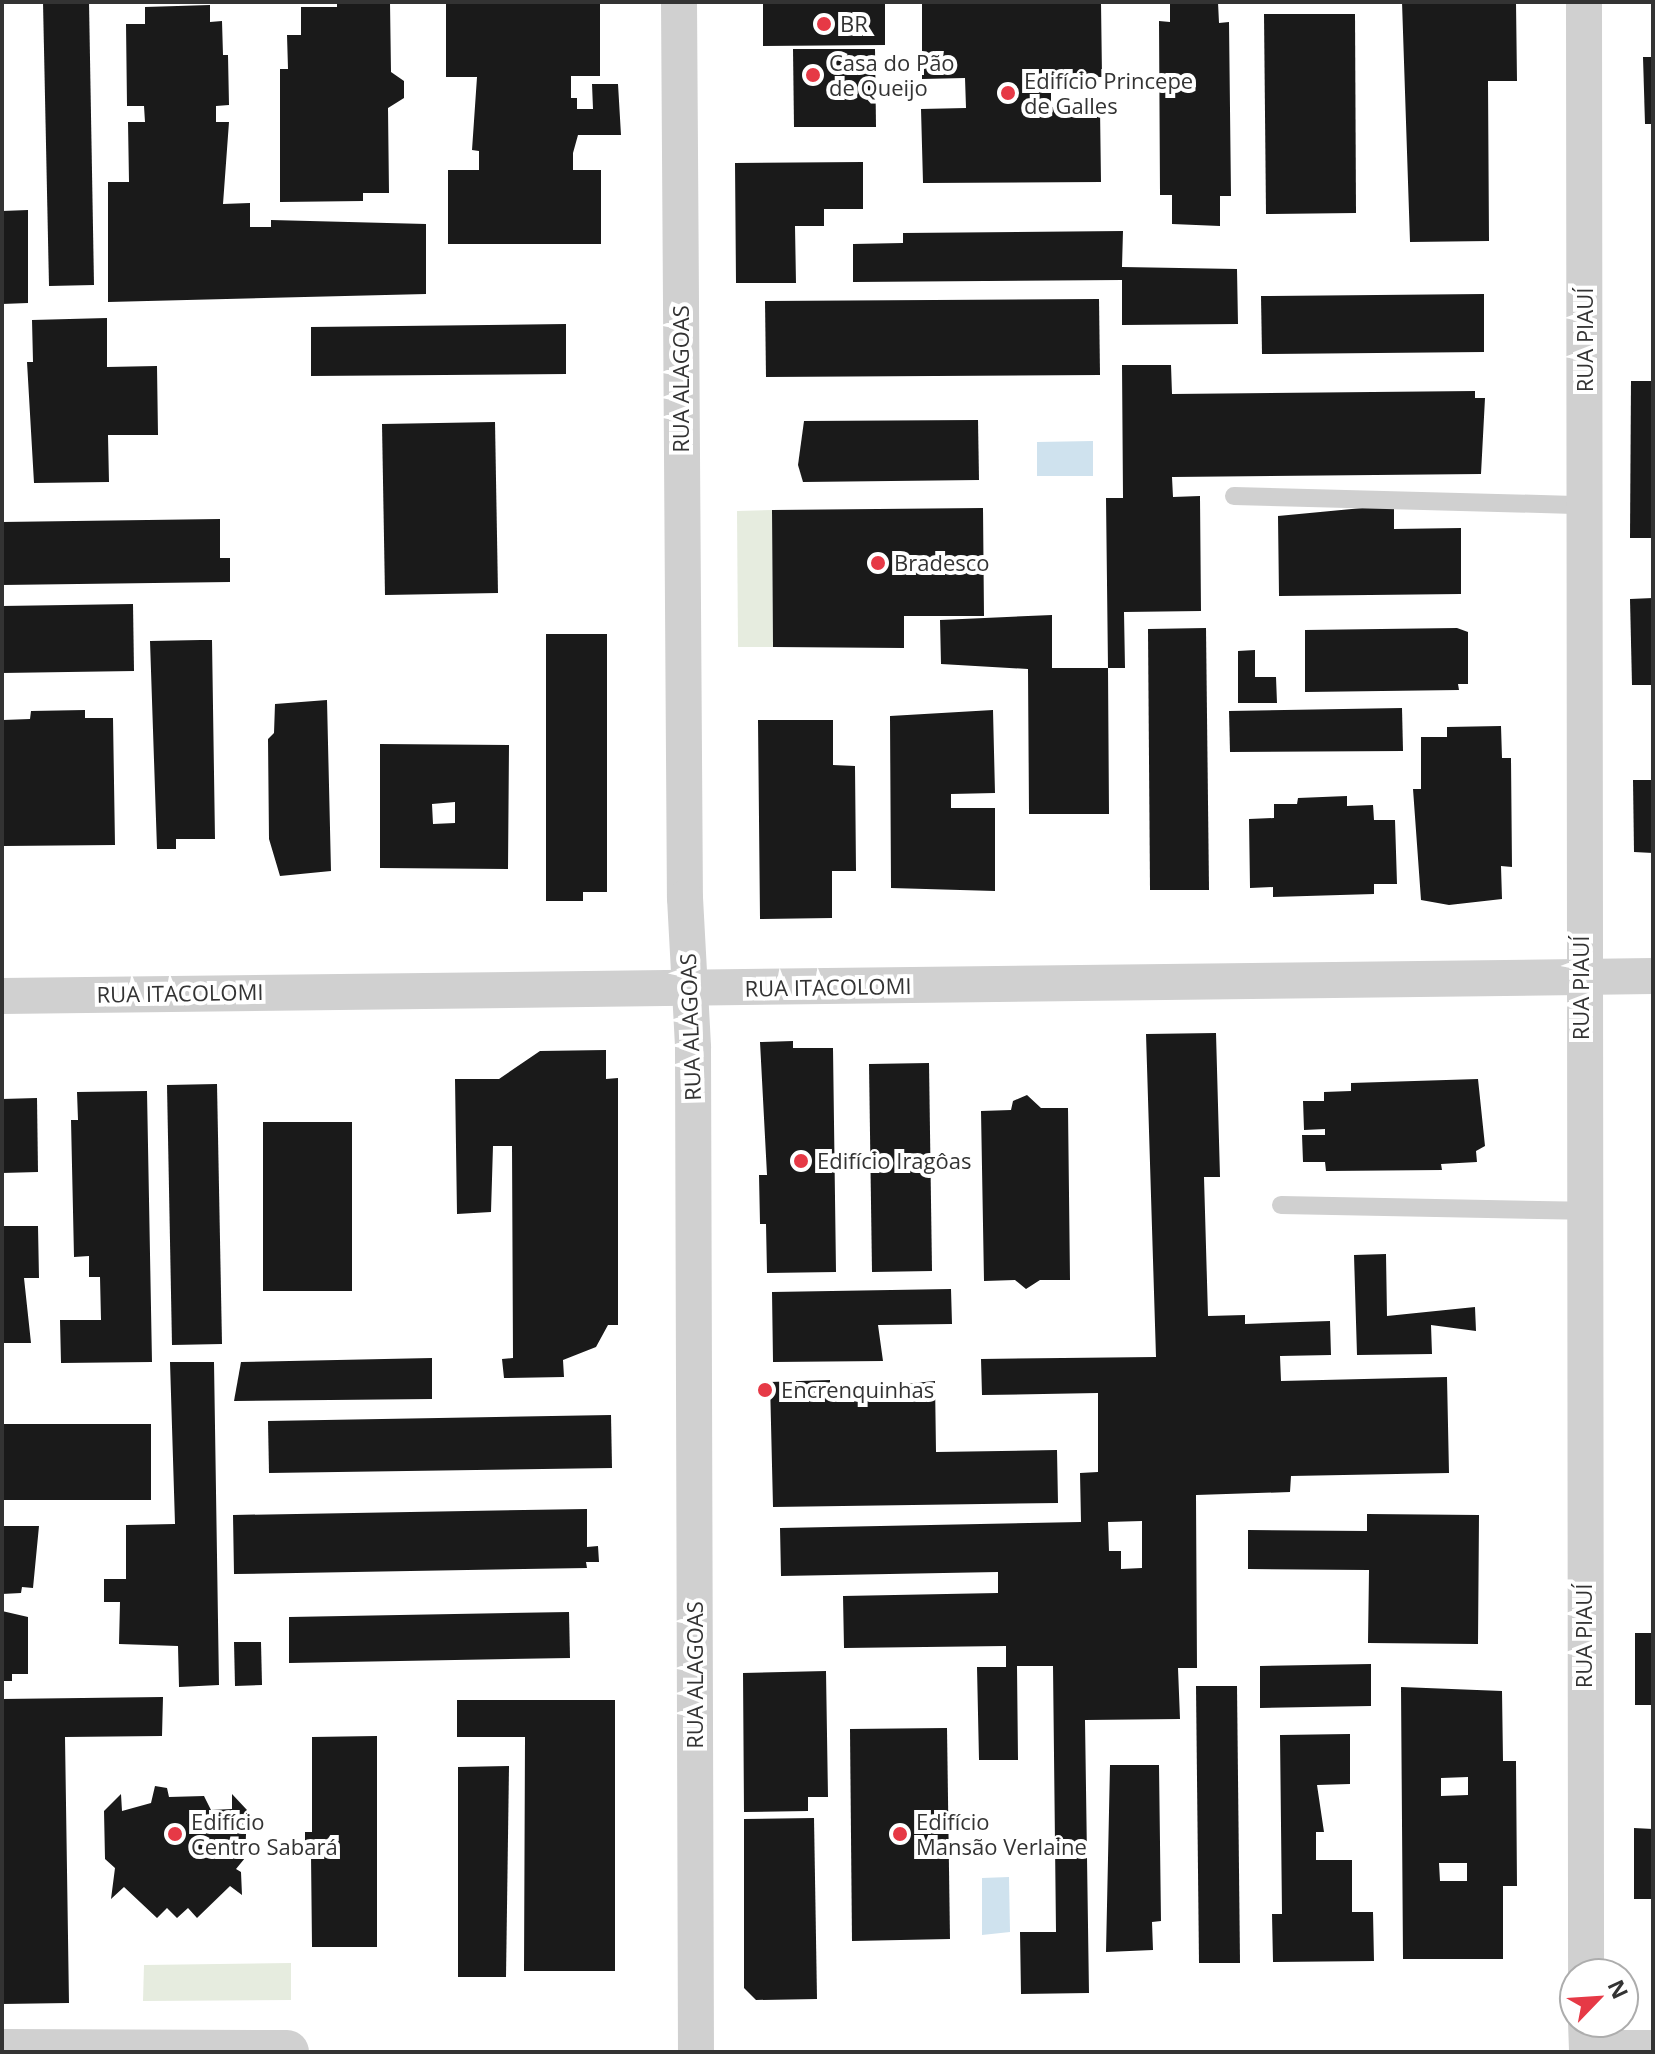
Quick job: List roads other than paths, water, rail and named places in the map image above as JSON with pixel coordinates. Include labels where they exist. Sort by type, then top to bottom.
[{"type":"street","name":"RUA ALAGOAS","points":[[679,2],[688,988],[693,1048],[696,2052]]},
{"type":"street","name":"RUA PIAUÍ","points":[[1584,2],[1581,977],[1586,1958]]},
{"type":"street","name":"RUA ITACOLOMI","points":[[2,996],[1653,976]]},
{"type":"street","points":[[2,2051],[287,2052]]},
{"type":"street","points":[[1620,2052],[1653,2052]]},
{"type":"lane","points":[[1234,496],[1583,505]]},
{"type":"lane","points":[[1281,1205],[1582,1211]]},
{"type":"water","points":[[1093,441],[1093,476],[1037,476],[1037,442]]},
{"type":"water","points":[[1009,1877],[1010,1932],[982,1935],[982,1878]]},
{"type":"place","name":"BR","points":[[824,24]]},
{"type":"place","name":"Casa do Pão de Queijo","points":[[813,75]]},
{"type":"place","name":"Edifício Princepe de Galles","points":[[1008,93]]},
{"type":"place","name":"Bradesco","points":[[878,563]]},
{"type":"place","name":"Edifício Iragôas","points":[[801,1161]]},
{"type":"place","name":"Encrenquinhas","points":[[765,1390]]},
{"type":"place","name":"Edifício Centro Sabará","points":[[175,1834]]},
{"type":"place","name":"Edifício Mansão Verlaine","points":[[900,1834]]}]
